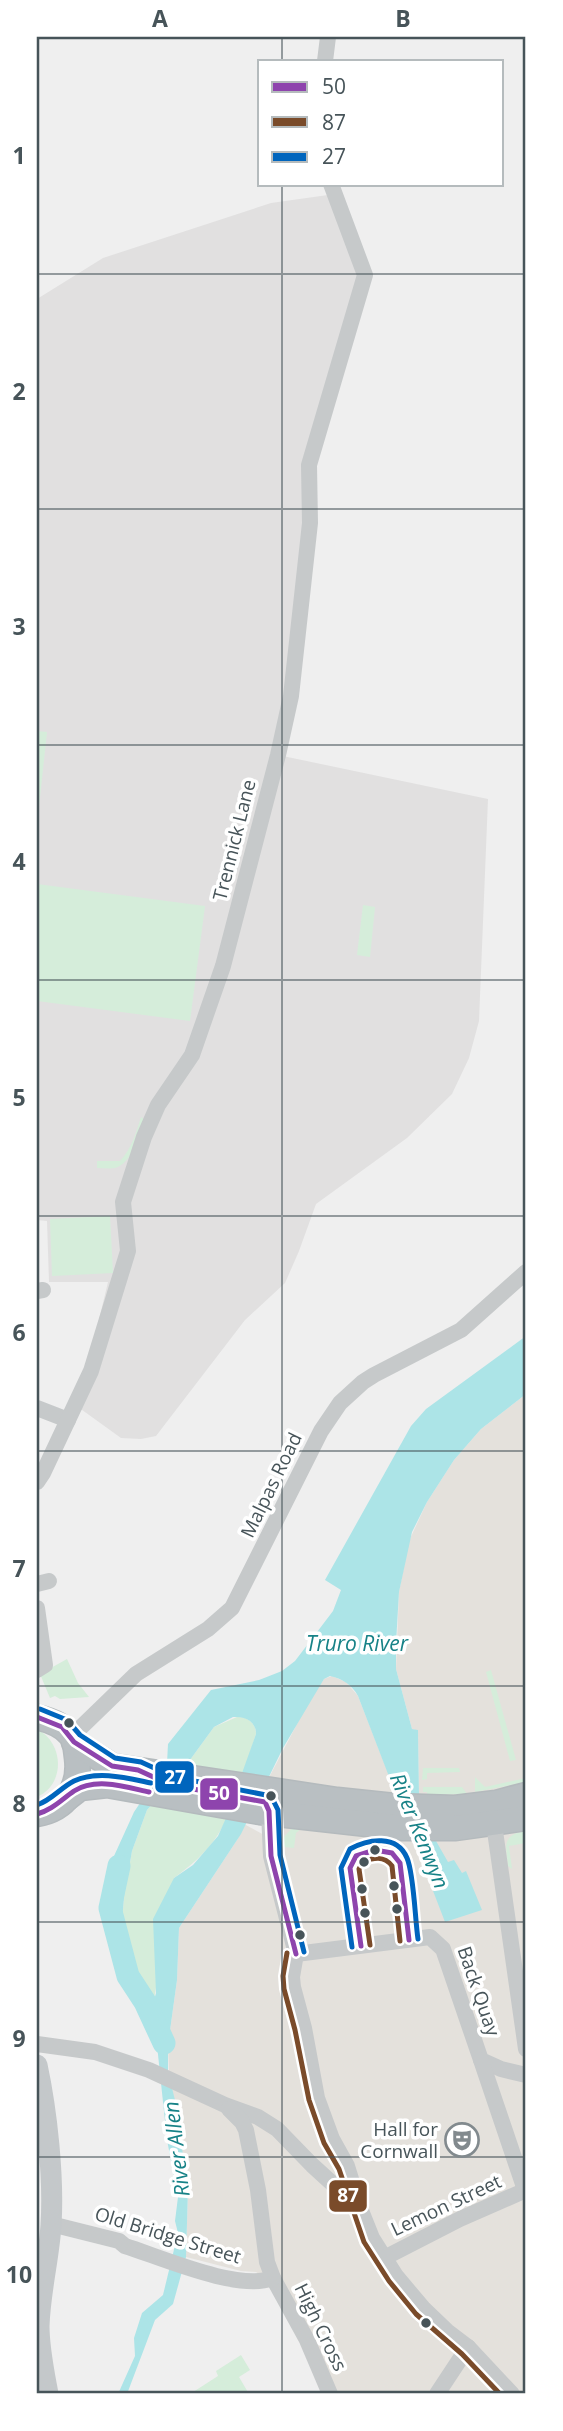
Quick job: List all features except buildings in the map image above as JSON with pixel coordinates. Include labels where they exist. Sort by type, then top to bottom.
[{"type":"highway","points":[[37,1717],[56,1723],[102,1761],[130,1779],[267,1805],[494,1824],[526,1818]]},
{"type":"highway","points":[[48,1812],[76,1786],[78,1766],[73,1739]]},
{"type":"highway","points":[[48,1812],[84,1787],[130,1779]]},
{"type":"highway","points":[[435,1818],[526,1795]]},
{"type":"main road","points":[[37,2065],[44,2107],[43,2173],[51,2224],[38,2339],[48,2394]]},
{"type":"street","points":[[325,60],[328,37]]},
{"type":"street","name":"Trennick Lane","points":[[37,1482],[90,1371],[128,1251],[124,1202],[144,1137],[158,1105],[196,1046],[226,959],[289,708],[310,523],[309,465],[365,275],[332,186]]},
{"type":"street","name":"Malpas Road","points":[[73,1739],[136,1674],[208,1629],[232,1608],[321,1431],[344,1398],[374,1375],[466,1327],[526,1272]]},
{"type":"street","points":[[37,1408],[68,1420]]},
{"type":"street","points":[[37,1608],[45,1665],[37,1670]]},
{"type":"street","points":[[267,1805],[271,1856],[296,1954],[293,1990],[304,2028],[317,2098],[332,2139],[347,2166],[372,2238],[396,2276],[436,2321],[468,2347],[512,2394]]},
{"type":"street","points":[[494,1824],[526,2049]]},
{"type":"street","name":"Back Quay","points":[[296,1954],[430,1937],[443,1949],[526,2190]]},
{"type":"street","points":[[37,2044],[95,2052],[149,2070],[258,2117],[277,2129],[360,2208]]},
{"type":"street","name":"Back Quay","points":[[481,2060],[501,2069],[526,2075]]},
{"type":"street","name":"High Cross","points":[[225,2105],[239,2118],[246,2130],[258,2190],[265,2254],[273,2278],[301,2326],[330,2394]]},
{"type":"street","name":"Lemon Street","points":[[384,2259],[460,2219],[526,2190]]},
{"type":"street","name":"Old Bridge Street","points":[[51,2224],[119,2241],[125,2246],[211,2275],[257,2282],[273,2278]]},
{"type":"street","points":[[437,2394],[468,2347]]},
{"type":"shaded area","points":[[335,194],[365,275],[309,465],[278,755],[488,799],[479,1021],[469,1058],[452,1094],[407,1138],[316,1204],[285,1283],[245,1320],[156,1436],[141,1439],[121,1438],[78,1407],[108,1282],[49,1282],[47,1221],[37,1220],[37,299],[103,258],[271,203]]},
{"type":"shaded area","points":[[526,1394],[526,1795],[509,1800],[419,1795],[418,1731],[412,1729],[396,1669],[399,1592],[409,1541],[427,1502],[454,1460],[481,1429]]},
{"type":"shaded area","points":[[332,1676],[346,1682],[358,1696],[401,1806],[263,1789],[307,1705],[324,1679]]},
{"type":"shaded area","points":[[269,1813],[526,1818],[526,2394],[331,2394],[264,2277],[256,2272],[241,2271],[186,2257],[188,2189],[169,2073],[168,2045],[177,1980],[179,1928],[237,1840],[244,1824],[268,1837]]},
{"type":"green space","points":[[37,731],[47,732],[37,825]]},
{"type":"green space","points":[[37,884],[205,906],[190,1021],[37,1001]]},
{"type":"green space","points":[[363,905],[375,907],[370,957],[357,955]]},
{"type":"green space","points":[[141,1117],[145,1120],[126,1161],[115,1168],[97,1168],[97,1161],[120,1161],[131,1146]]},
{"type":"green space","points":[[110,1216],[113,1273],[52,1276],[50,1219]]},
{"type":"green space","points":[[67,1659],[78,1683],[89,1697],[50,1698],[40,1674]]},
{"type":"green space","points":[[491,1670],[516,1760],[510,1761],[486,1672]]},
{"type":"green space","points":[[237,1717],[250,1721],[256,1734],[223,1826],[203,1854],[174,1878],[153,2006],[121,1934],[132,1851],[147,1810],[187,1764],[214,1727]]},
{"type":"green space","points":[[37,1729],[46,1735],[52,1744],[58,1763],[53,1783],[37,1797]]},
{"type":"green space","points":[[423,1768],[459,1768],[460,1772],[427,1773],[427,1779],[422,1780]]},
{"type":"green space","points":[[475,1777],[485,1787],[526,1778],[526,1782],[475,1792]]},
{"type":"green space","points":[[423,1787],[462,1787],[467,1794],[427,1795],[427,1792],[423,1792]]},
{"type":"green space","points":[[292,1828],[301,1829],[296,1833],[294,1848],[283,1847],[284,1837]]},
{"type":"green space","points":[[526,1831],[526,1843],[509,1846],[512,1869],[508,1866],[507,1842],[512,1835]]},
{"type":"green space","points":[[241,2355],[250,2370],[239,2377],[249,2394],[190,2394],[218,2376],[216,2371]]},
{"type":"water","name":"Truro River","points":[[526,1336],[526,1394],[481,1429],[454,1460],[427,1502],[412,1532],[399,1592],[396,1669],[412,1729],[418,1730],[419,1795],[436,1841],[448,1862],[454,1860],[462,1873],[466,1871],[482,1910],[445,1922],[358,1696],[343,1681],[330,1676],[324,1679],[283,1748],[241,1834],[179,1928],[168,2072],[175,2100],[188,2189],[186,2257],[173,2304],[155,2320],[127,2394],[118,2394],[135,2356],[134,2338],[142,2313],[163,2295],[178,2233],[175,2221],[178,2197],[167,2140],[153,2007],[146,2013],[124,1961],[112,1921],[114,1856],[134,1812],[167,1763],[168,1744],[211,1690],[259,1680],[282,1671],[295,1661],[333,1611],[341,1590],[325,1580],[411,1426],[426,1409]],"holes":[[[237,1717],[252,1723],[256,1734],[226,1818],[218,1836],[193,1865],[174,1878],[153,1919],[156,1993],[153,2004],[121,1934],[132,1851],[147,1810],[187,1764],[214,1727]]]},
{"type":"waterway","name":"River Allen","points":[[119,1866],[110,1908],[128,1976],[145,2002],[164,2043]]},
{"type":"transit line","name":"27","points":[[40,1709],[67,1720],[80,1735],[115,1758],[141,1762],[174,1777],[271,1796],[278,1810],[280,1855],[304,1952]]},
{"type":"transit line","name":"50","points":[[37,1717],[62,1727],[74,1742],[112,1766],[138,1770],[171,1785],[265,1802],[269,1811],[271,1856],[296,1954]]},
{"type":"transit line","name":"27","points":[[37,1805],[74,1781],[93,1776],[113,1776],[151,1783]]},
{"type":"transit line","name":"50","points":[[37,1814],[74,1791],[92,1785],[111,1784],[149,1792]]},
{"type":"transit line","name":"27","points":[[352,1947],[341,1868],[350,1849],[373,1841],[396,1845],[407,1858],[413,1886],[418,1939]]},
{"type":"transit line","name":"50","points":[[361,1946],[350,1868],[356,1856],[375,1850],[392,1853],[400,1863],[409,1940]]},
{"type":"transit line","name":"87","points":[[370,1945],[359,1869],[363,1862],[374,1859],[386,1860],[392,1866],[400,1941]]},
{"type":"transit line","name":"87","points":[[287,1953],[284,1989],[309,2100],[324,2143],[339,2169],[364,2242],[389,2281],[416,2314],[462,2354],[500,2394]]},
{"type":"place","name":"Hall for Cornwall","points":[[462,2140]]},
{"type":"water label","name":"River Kenwyn","points":[[419,1831]]}]
